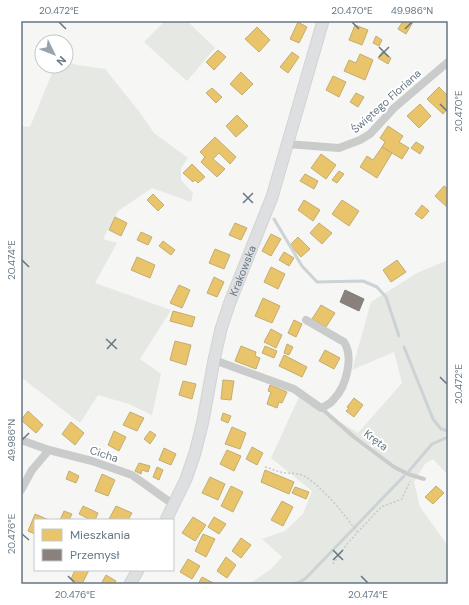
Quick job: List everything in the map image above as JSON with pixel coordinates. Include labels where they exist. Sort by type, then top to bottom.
[{"type":"street","name":"Krakowska","points":[[167,519],[186,479],[195,453],[203,421],[221,329],[230,302],[266,213],[323,21]]},
{"type":"street","name":"Świętego Floriana","points":[[287,144],[339,148],[360,140],[370,134],[403,100],[448,62]]},
{"type":"street","points":[[306,320],[344,342],[347,348],[349,365],[340,391],[335,399],[321,408]]},
{"type":"street","name":"Kręta","points":[[214,360],[294,389],[321,408]]},
{"type":"street","name":"Cicha","points":[[21,440],[49,450],[92,461],[132,475],[174,505]]},
{"type":"street","points":[[21,490],[32,470],[49,450]]},
{"type":"street","points":[[130,584],[137,571]]},
{"type":"lane","name":"Kręta","points":[[321,408],[354,437],[394,467],[400,471],[424,479]]},
{"type":"path","points":[[265,467],[280,472],[294,473],[305,477],[317,486],[341,510],[357,532]]},
{"type":"path","points":[[333,564],[357,532],[381,507],[402,499],[412,475]]},
{"type":"shaded area","points":[[165,21],[187,21],[215,48],[187,81],[144,42]]},
{"type":"shaded area","points":[[74,64],[105,69],[141,114],[154,133],[188,158],[181,168],[181,180],[193,193],[191,202],[152,188],[118,211],[103,239],[117,243],[95,283],[171,310],[140,359],[161,374],[152,415],[129,404],[98,395],[80,423],[21,377],[21,126],[30,127],[52,74],[74,74]]},
{"type":"shaded area","points":[[448,260],[448,475],[433,459],[425,464],[414,482],[420,507],[448,546],[448,584],[249,584],[270,570],[282,557],[262,539],[285,531],[303,514],[312,491],[271,458],[299,397],[358,433],[402,383],[394,352],[352,370],[371,302],[417,273]]},
{"type":"building: Mieszkania","points":[[403,21],[413,22],[406,34],[398,29]]},
{"type":"building: Mieszkania","points":[[298,22],[307,27],[299,43],[290,39]]},
{"type":"building: Mieszkania","points":[[355,25],[368,30],[362,45],[349,40]]},
{"type":"building: Mieszkania","points":[[257,27],[270,40],[259,52],[245,39]]},
{"type":"building: Mieszkania","points":[[376,36],[382,40],[379,46],[373,43]]},
{"type":"building: Mieszkania","points":[[218,50],[226,57],[214,70],[206,62]]},
{"type":"building: Mieszkania","points":[[292,52],[299,57],[288,73],[280,67]]},
{"type":"building: Mieszkania","points":[[382,52],[391,58],[388,64],[378,58]]},
{"type":"building: Mieszkania","points":[[360,54],[373,60],[365,80],[344,71],[349,60],[356,63]]},
{"type":"building: Mieszkania","points":[[241,72],[253,84],[242,95],[230,84]]},
{"type":"building: Mieszkania","points":[[333,76],[346,82],[339,97],[326,90]]},
{"type":"building: Mieszkania","points":[[439,87],[448,96],[448,108],[443,114],[427,99]]},
{"type":"building: Mieszkania","points":[[212,88],[222,97],[216,103],[206,93]]},
{"type":"building: Mieszkania","points":[[356,93],[364,97],[358,107],[350,102]]},
{"type":"building: Mieszkania","points":[[420,104],[431,116],[419,128],[407,116]]},
{"type":"building: Mieszkania","points":[[237,115],[248,126],[236,137],[226,126]]},
{"type":"building: Mieszkania","points":[[388,126],[403,136],[399,142],[409,148],[402,159],[382,147],[385,142],[380,138]]},
{"type":"building: Mieszkania","points":[[215,137],[236,157],[230,164],[219,153],[213,159],[225,169],[217,177],[201,162],[205,157],[200,152]]},
{"type":"building: Mieszkania","points":[[416,142],[424,147],[420,154],[411,148]]},
{"type":"building: Mieszkania","points":[[382,147],[392,153],[377,178],[360,167],[367,156],[373,160]]},
{"type":"building: Mieszkania","points":[[321,154],[336,165],[326,179],[311,168]]},
{"type":"building: Mieszkania","points":[[192,164],[205,177],[198,183],[195,180],[193,182],[183,173]]},
{"type":"building: Mieszkania","points":[[339,171],[344,174],[337,183],[332,180]]},
{"type":"building: Mieszkania","points":[[305,174],[318,181],[314,189],[300,181]]},
{"type":"building: Mieszkania","points":[[444,186],[448,189],[448,208],[435,196]]},
{"type":"building: Mieszkania","points":[[153,194],[164,205],[158,211],[147,200]]},
{"type":"building: Mieszkania","points":[[304,200],[320,210],[313,221],[298,210]]},
{"type":"building: Mieszkania","points":[[342,200],[359,211],[349,226],[332,214]]},
{"type":"building: Mieszkania","points":[[422,205],[429,211],[422,219],[415,214]]},
{"type":"building: Mieszkania","points":[[115,217],[127,223],[121,236],[109,230]]},
{"type":"building: Mieszkania","points":[[235,223],[247,228],[241,240],[229,235]]},
{"type":"building: Mieszkania","points":[[319,223],[332,233],[322,244],[310,233]]},
{"type":"building: Mieszkania","points":[[141,232],[152,237],[148,245],[137,240]]},
{"type":"building: Mieszkania","points":[[271,234],[281,239],[271,256],[262,251]]},
{"type":"building: Mieszkania","points":[[298,237],[310,249],[301,257],[290,245]]},
{"type":"building: Mieszkania","points":[[163,241],[175,250],[171,255],[159,246]]},
{"type":"building: Mieszkania","points":[[215,249],[230,255],[224,269],[209,263]]},
{"type":"building: Mieszkania","points":[[284,252],[294,258],[289,266],[279,260]]},
{"type":"building: Mieszkania","points":[[137,257],[155,265],[150,278],[131,270]]},
{"type":"building: Mieszkania","points":[[397,260],[406,272],[391,282],[383,270]]},
{"type":"building: Mieszkania","points":[[271,267],[285,274],[278,289],[264,282]]},
{"type":"building: Mieszkania","points":[[214,277],[224,282],[217,297],[207,293]]},
{"type":"building: Mieszkania","points":[[179,285],[190,290],[182,308],[170,303]]},
{"type":"building: Mieszkania","points":[[263,298],[280,306],[272,323],[255,316]]},
{"type":"building: Mieszkania","points":[[321,305],[335,313],[326,327],[312,319]]},
{"type":"building: Mieszkania","points":[[173,311],[195,317],[192,327],[170,321]]},
{"type":"building: Mieszkania","points":[[294,320],[302,324],[296,337],[288,333]]},
{"type":"building: Mieszkania","points":[[271,329],[282,335],[276,348],[264,342]]},
{"type":"building: Mieszkania","points":[[175,341],[191,345],[186,365],[170,360]]},
{"type":"building: Mieszkania","points":[[287,344],[293,347],[289,355],[284,353]]},
{"type":"building: Mieszkania","points":[[241,346],[256,352],[255,356],[260,358],[256,369],[235,361]]},
{"type":"building: Mieszkania","points":[[265,346],[277,351],[274,358],[262,353]]},
{"type":"building: Mieszkania","points":[[325,350],[340,358],[334,369],[319,361]]},
{"type":"building: Mieszkania","points":[[284,355],[307,367],[302,377],[279,366]]},
{"type":"building: Mieszkania","points":[[223,380],[234,381],[231,400],[221,399]]},
{"type":"building: Mieszkania","points":[[183,381],[196,384],[192,399],[179,395]]},
{"type":"building: Mieszkania","points":[[270,385],[287,392],[282,403],[279,402],[277,408],[267,404],[271,392],[268,391]]},
{"type":"building: Mieszkania","points":[[354,398],[363,405],[354,417],[346,411],[349,408],[347,407]]},
{"type":"building: Mieszkania","points":[[28,411],[43,425],[36,433],[21,420]]},
{"type":"building: Mieszkania","points":[[130,412],[144,418],[137,431],[123,425]]},
{"type":"building: Mieszkania","points":[[223,413],[231,416],[228,423],[221,420]]},
{"type":"building: Mieszkania","points":[[71,422],[84,433],[75,445],[62,434]]},
{"type":"building: Mieszkania","points":[[232,427],[246,433],[240,449],[225,444]]},
{"type":"building: Mieszkania","points":[[114,431],[126,437],[119,451],[108,445]]},
{"type":"building: Mieszkania","points":[[150,431],[156,435],[150,444],[144,439]]},
{"type":"building: Mieszkania","points":[[252,447],[263,453],[257,465],[246,459]]},
{"type":"building: Mieszkania","points":[[164,448],[176,454],[171,465],[159,460]]},
{"type":"building: Mieszkania","points":[[227,450],[241,456],[234,471],[220,464]]},
{"type":"building: Mieszkania","points":[[139,463],[150,466],[148,472],[142,470],[141,474],[135,471]]},
{"type":"building: Mieszkania","points":[[157,467],[163,470],[159,480],[153,477]]},
{"type":"building: Mieszkania","points":[[265,470],[294,482],[289,494],[261,482]]},
{"type":"building: Mieszkania","points":[[69,471],[79,476],[76,483],[66,479]]},
{"type":"building: Mieszkania","points":[[102,474],[115,480],[108,496],[95,491]]},
{"type":"building: Mieszkania","points":[[210,477],[225,484],[218,500],[202,493]]},
{"type":"building: Mieszkania","points":[[231,486],[243,492],[233,512],[221,506]]},
{"type":"building: Mieszkania","points":[[436,486],[444,493],[433,504],[425,497]]},
{"type":"building: Mieszkania","points":[[295,487],[309,492],[306,499],[292,493]]},
{"type":"building: Mieszkania","points":[[282,501],[293,507],[283,526],[271,520]]},
{"type":"building: Mieszkania","points":[[83,506],[98,513],[95,519],[89,519],[79,514]]},
{"type":"building: Mieszkania","points":[[116,506],[132,513],[129,519],[109,519]]},
{"type":"building: Mieszkania","points":[[64,511],[72,514],[70,519],[60,519]]},
{"type":"building: Mieszkania","points":[[35,514],[47,519],[34,519],[34,534],[28,531]]},
{"type":"building: Mieszkania","points":[[193,517],[206,525],[195,541],[182,533]]},
{"type":"building: Mieszkania","points":[[214,517],[226,524],[219,534],[208,527]]},
{"type":"building: Mieszkania","points":[[203,534],[215,539],[206,557],[195,551]]},
{"type":"building: Mieszkania","points":[[241,538],[251,545],[241,558],[232,551]]},
{"type":"building: Mieszkania","points":[[226,557],[236,565],[227,578],[217,571]]},
{"type":"building: Mieszkania","points":[[188,559],[200,566],[192,579],[180,572]]},
{"type":"building: Mieszkania","points":[[75,571],[88,571],[82,584],[71,579]]},
{"type":"building: Mieszkania","points":[[106,575],[116,581],[114,584],[101,584]]},
{"type":"building: Mieszkania","points":[[202,577],[215,584],[198,584]]},
{"type":"building: Przemysł","points":[[345,290],[364,299],[359,311],[340,302]]},
{"type":"waterway","points":[[274,219],[302,266],[317,282],[363,281],[377,287],[386,297],[399,336]]},
{"type":"waterway","points":[[404,347],[433,419],[441,429],[448,431]]},
{"type":"waterway","points":[[409,471],[432,444],[448,437]]},
{"type":"waterway","points":[[293,584],[306,578],[404,476]]}]
